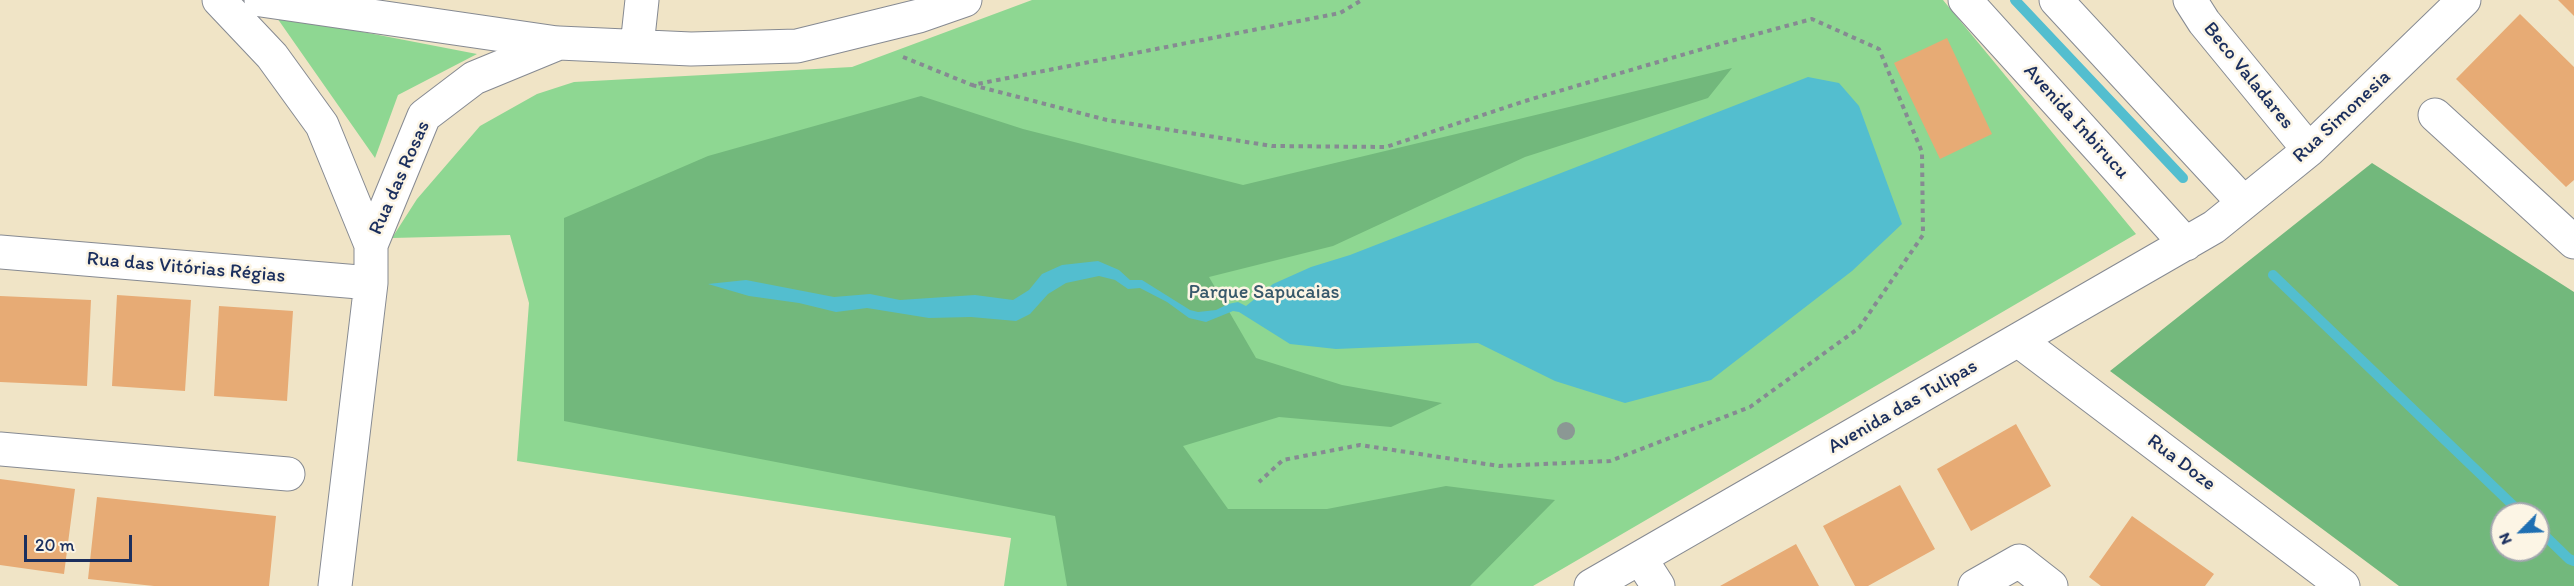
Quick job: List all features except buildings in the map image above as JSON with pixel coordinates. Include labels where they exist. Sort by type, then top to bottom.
[{"type":"street","points":[[219,0],[272,56],[322,125],[370,245]]},
{"type":"street","points":[[261,0],[559,43]]},
{"type":"street","points":[[637,46],[642,0]]},
{"type":"street","name":"Rua das Rosas","points":[[335,586],[371,283],[370,245],[424,116],[474,78],[559,43],[691,49],[797,46],[919,16],[965,0]]},
{"type":"street","name":"Avenida Inbirucu","points":[[1965,0],[2186,244]]},
{"type":"street","points":[[2056,0],[2243,202]]},
{"type":"street","name":"Beco Valadares","points":[[2190,0],[2204,22],[2309,150]]},
{"type":"street","name":"Rua Simonesia","points":[[2214,228],[2309,150],[2464,0]]},
{"type":"street","points":[[2435,116],[2574,242]]},
{"type":"street","name":"Avenida das Tulipas","points":[[1591,586],[2214,228]]},
{"type":"street","name":"Rua das Vitórias Régias","points":[[0,252],[371,283]]},
{"type":"street","name":"Rua Doze","points":[[2018,340],[2343,586]]},
{"type":"street","points":[[0,449],[288,474]]},
{"type":"street","points":[[1640,558],[1658,586]]},
{"type":"street","points":[[1975,586],[2019,561],[2050,586]]},
{"type":"path","points":[[972,85],[1340,14],[1362,0]]},
{"type":"path","points":[[899,55],[972,85],[1107,120],[1272,146],[1386,147],[1525,101],[1812,19],[1879,49],[1922,152],[1923,235],[1859,327],[1750,407],[1610,460],[1499,466],[1360,445],[1283,460],[1259,482]]},
{"type":"green space","name":"Parque Sapucaias","points":[[1032,0],[1943,0],[2136,234],[1533,586],[1004,586],[1011,538],[517,461],[529,303],[510,235],[392,238],[417,199],[480,126],[537,94],[574,82],[852,67]]},
{"type":"green space","points":[[275,15],[477,54],[398,95],[375,158]]},
{"type":"green space","points":[[1732,68],[1708,98],[1525,157],[1333,246],[1209,277],[1256,358],[1342,385],[1442,403],[1391,427],[1279,417],[1183,446],[1228,509],[1327,509],[1446,486],[1555,500],[1470,586],[1067,586],[1055,516],[564,421],[564,218],[708,156],[921,96],[1023,129],[1243,185]]},
{"type":"green space","points":[[2372,163],[2574,292],[2574,586],[2399,586],[2110,371]]},
{"type":"water","points":[[1808,77],[1839,83],[1859,106],[1902,224],[1852,271],[1711,380],[1625,403],[1555,381],[1478,343],[1336,349],[1290,344],[1239,312],[1233,311],[1206,322],[1189,318],[1167,302],[1140,288],[1128,289],[1115,280],[1099,276],[1066,283],[1048,294],[1030,314],[1016,321],[971,317],[929,318],[867,308],[836,312],[799,303],[749,296],[708,284],[746,280],[834,297],[870,294],[900,300],[975,295],[1013,300],[1029,290],[1042,274],[1062,265],[1098,261],[1119,270],[1130,280],[1142,280],[1190,310],[1198,312],[1216,310],[1238,302],[1246,306],[1273,284],[1311,267],[1350,255]]},
{"type":"waterway","points":[[2015,0],[2183,178]]},
{"type":"waterway","points":[[2273,275],[2509,502]]},
{"type":"waterway","points":[[2550,541],[2574,561]]}]
